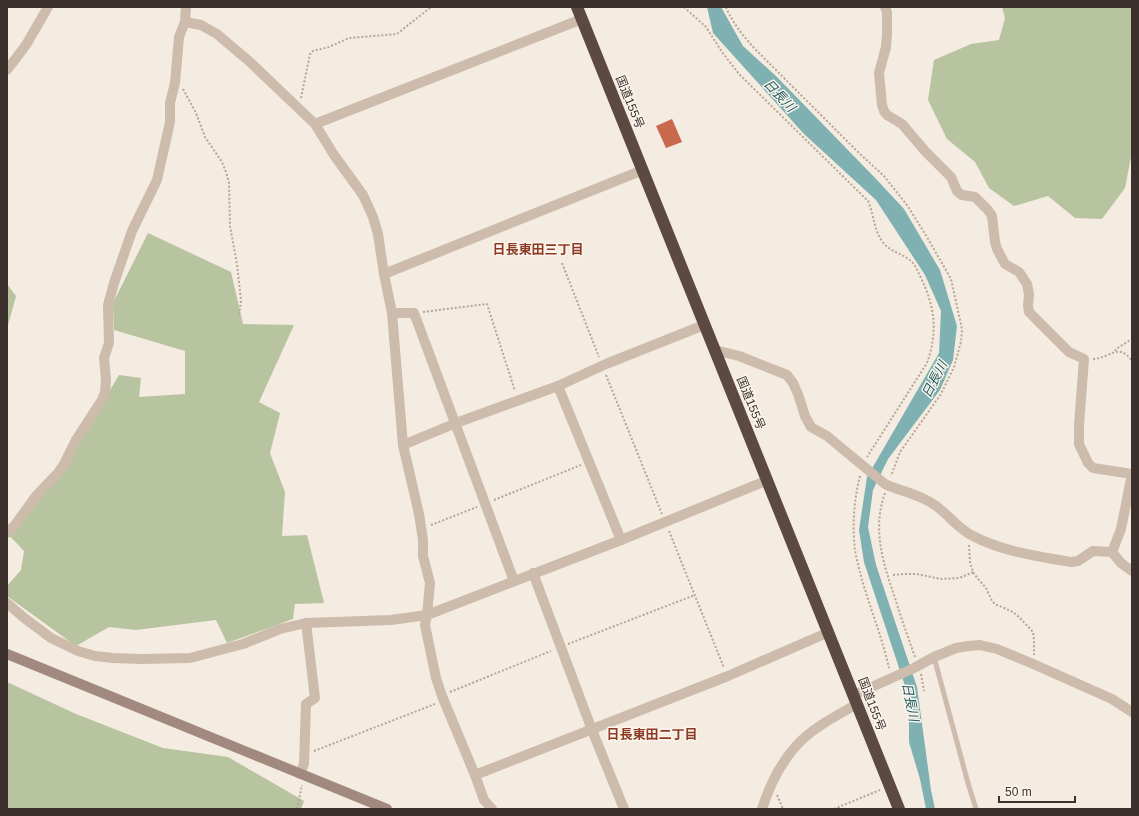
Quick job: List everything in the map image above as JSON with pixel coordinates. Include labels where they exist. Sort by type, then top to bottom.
[{"type":"highway","name":"国道155号","points":[[577,7],[899,809]]},
{"type":"street","points":[[7,70],[26,45],[48,7]]},
{"type":"street","points":[[7,533],[15,525],[36,496],[58,474],[76,440],[103,396],[106,380],[104,358],[109,343],[108,305],[132,231],[157,180],[170,122],[170,103],[175,83],[179,37],[185,22],[186,7]]},
{"type":"street","points":[[885,7],[887,12],[886,47],[879,73],[882,105],[884,111],[887,115],[902,124],[925,151],[951,177],[957,191],[962,195],[975,198],[988,210],[992,216],[997,249],[1005,264],[1018,272],[1027,284],[1029,294],[1029,312],[1069,352],[1084,359],[1079,444],[1088,463],[1093,468],[1132,474],[1121,529],[1112,552]]},
{"type":"street","points":[[315,124],[582,19]]},
{"type":"street","points":[[185,22],[201,25],[217,34],[250,62],[315,124],[334,155],[363,195],[373,217],[378,234],[392,314],[403,445],[421,528],[423,556],[430,583],[427,615],[424,625],[436,678],[444,700],[484,800],[492,809]]},
{"type":"street","points":[[384,274],[643,170]]},
{"type":"street","points":[[392,314],[414,313],[514,581]]},
{"type":"street","points":[[403,445],[456,423],[558,386],[603,365],[704,325]]},
{"type":"street","points":[[715,350],[739,356],[787,375],[796,388],[805,416],[811,428],[827,436],[886,485],[927,500],[940,508],[956,525],[971,536],[1008,549],[1071,562],[1078,560],[1093,551],[1112,552],[1121,563],[1132,571]]},
{"type":"street","points":[[558,386],[621,540]]},
{"type":"street","points":[[7,603],[23,617],[57,641],[78,651],[95,656],[141,660],[190,658],[243,644],[280,629],[306,623],[391,620],[427,615],[621,540],[768,480]]},
{"type":"street","points":[[533,573],[592,730],[624,809]]},
{"type":"street","points":[[302,776],[304,764],[306,704],[315,698],[306,623]]},
{"type":"street","points":[[475,775],[739,672],[829,632]]},
{"type":"street","points":[[762,809],[769,788],[796,746],[865,691],[934,657],[956,648],[980,646],[997,649],[1112,699],[1132,712]]},
{"type":"street","points":[[7,654],[302,776],[387,809]]},
{"type":"lane","points":[[934,657],[976,809]]},
{"type":"path","points":[[297,106],[302,96],[310,54],[314,51],[329,47],[349,38],[397,34],[431,7]]},
{"type":"path","points":[[684,7],[706,28],[739,74],[868,201],[871,208],[874,227],[882,242],[888,248],[912,262],[930,298],[934,336],[928,363],[872,448],[859,478],[855,506],[855,550],[863,582],[893,677]]},
{"type":"path","points":[[726,7],[738,28],[756,50],[884,176],[907,205],[951,279],[962,329],[961,342],[954,367],[941,394],[900,452],[886,485],[879,517],[879,530],[883,560],[916,667],[921,674],[924,690]]},
{"type":"path","points":[[175,83],[181,86],[186,93],[196,113],[205,137],[222,162],[226,172],[229,189],[230,226],[237,264],[240,300],[238,316]]},
{"type":"path","points":[[562,263],[603,365]]},
{"type":"path","points":[[414,313],[487,304],[518,400]]},
{"type":"path","points":[[1084,359],[1099,358],[1115,351],[1132,340]]},
{"type":"path","points":[[1115,351],[1121,351],[1127,354],[1132,361]]},
{"type":"path","points":[[421,528],[485,504],[589,461]]},
{"type":"path","points":[[971,536],[969,550],[970,563],[974,572],[986,588],[995,604],[1013,612],[1033,632],[1034,655],[1031,663]]},
{"type":"path","points":[[893,575],[917,574],[941,579],[959,578],[974,572]]},
{"type":"path","points":[[304,755],[444,700]]},
{"type":"path","points":[[297,809],[302,776]]},
{"type":"path","points":[[834,809],[890,786]]},
{"type":"green space","points":[[1002,7],[1132,7],[1132,152],[1125,188],[1102,219],[1075,218],[1048,196],[1014,206],[989,188],[975,162],[947,139],[928,100],[934,60],[971,44],[999,40],[1005,18]]},
{"type":"green space","points":[[148,233],[231,272],[243,324],[294,325],[259,402],[280,413],[270,453],[285,492],[282,536],[307,535],[324,603],[295,604],[293,619],[227,643],[216,620],[136,630],[109,627],[76,646],[7,596],[7,586],[21,570],[24,551],[8,534],[66,464],[119,375],[141,378],[139,397],[185,394],[185,351],[114,330],[113,303]]},
{"type":"green space","points":[[7,284],[16,296],[7,329]]},
{"type":"green space","points":[[7,682],[76,714],[163,748],[228,757],[304,801],[301,809],[7,809]]},
{"type":"water","name":"日長川","points":[[707,7],[721,7],[743,46],[777,77],[904,209],[940,270],[957,326],[953,360],[940,390],[888,459],[873,490],[868,527],[876,565],[917,687],[935,809],[926,809],[920,779],[909,742],[909,698],[864,562],[859,530],[867,477],[939,353],[941,311],[925,275],[876,200],[804,134],[713,33]]},
{"type":"building","points":[[672,119],[682,142],[666,148],[656,126]]},
{"type":"district","name":"日長東田三丁目","points":[[538,249]]},
{"type":"district","name":"日長東田二丁目","points":[[652,734]]}]
